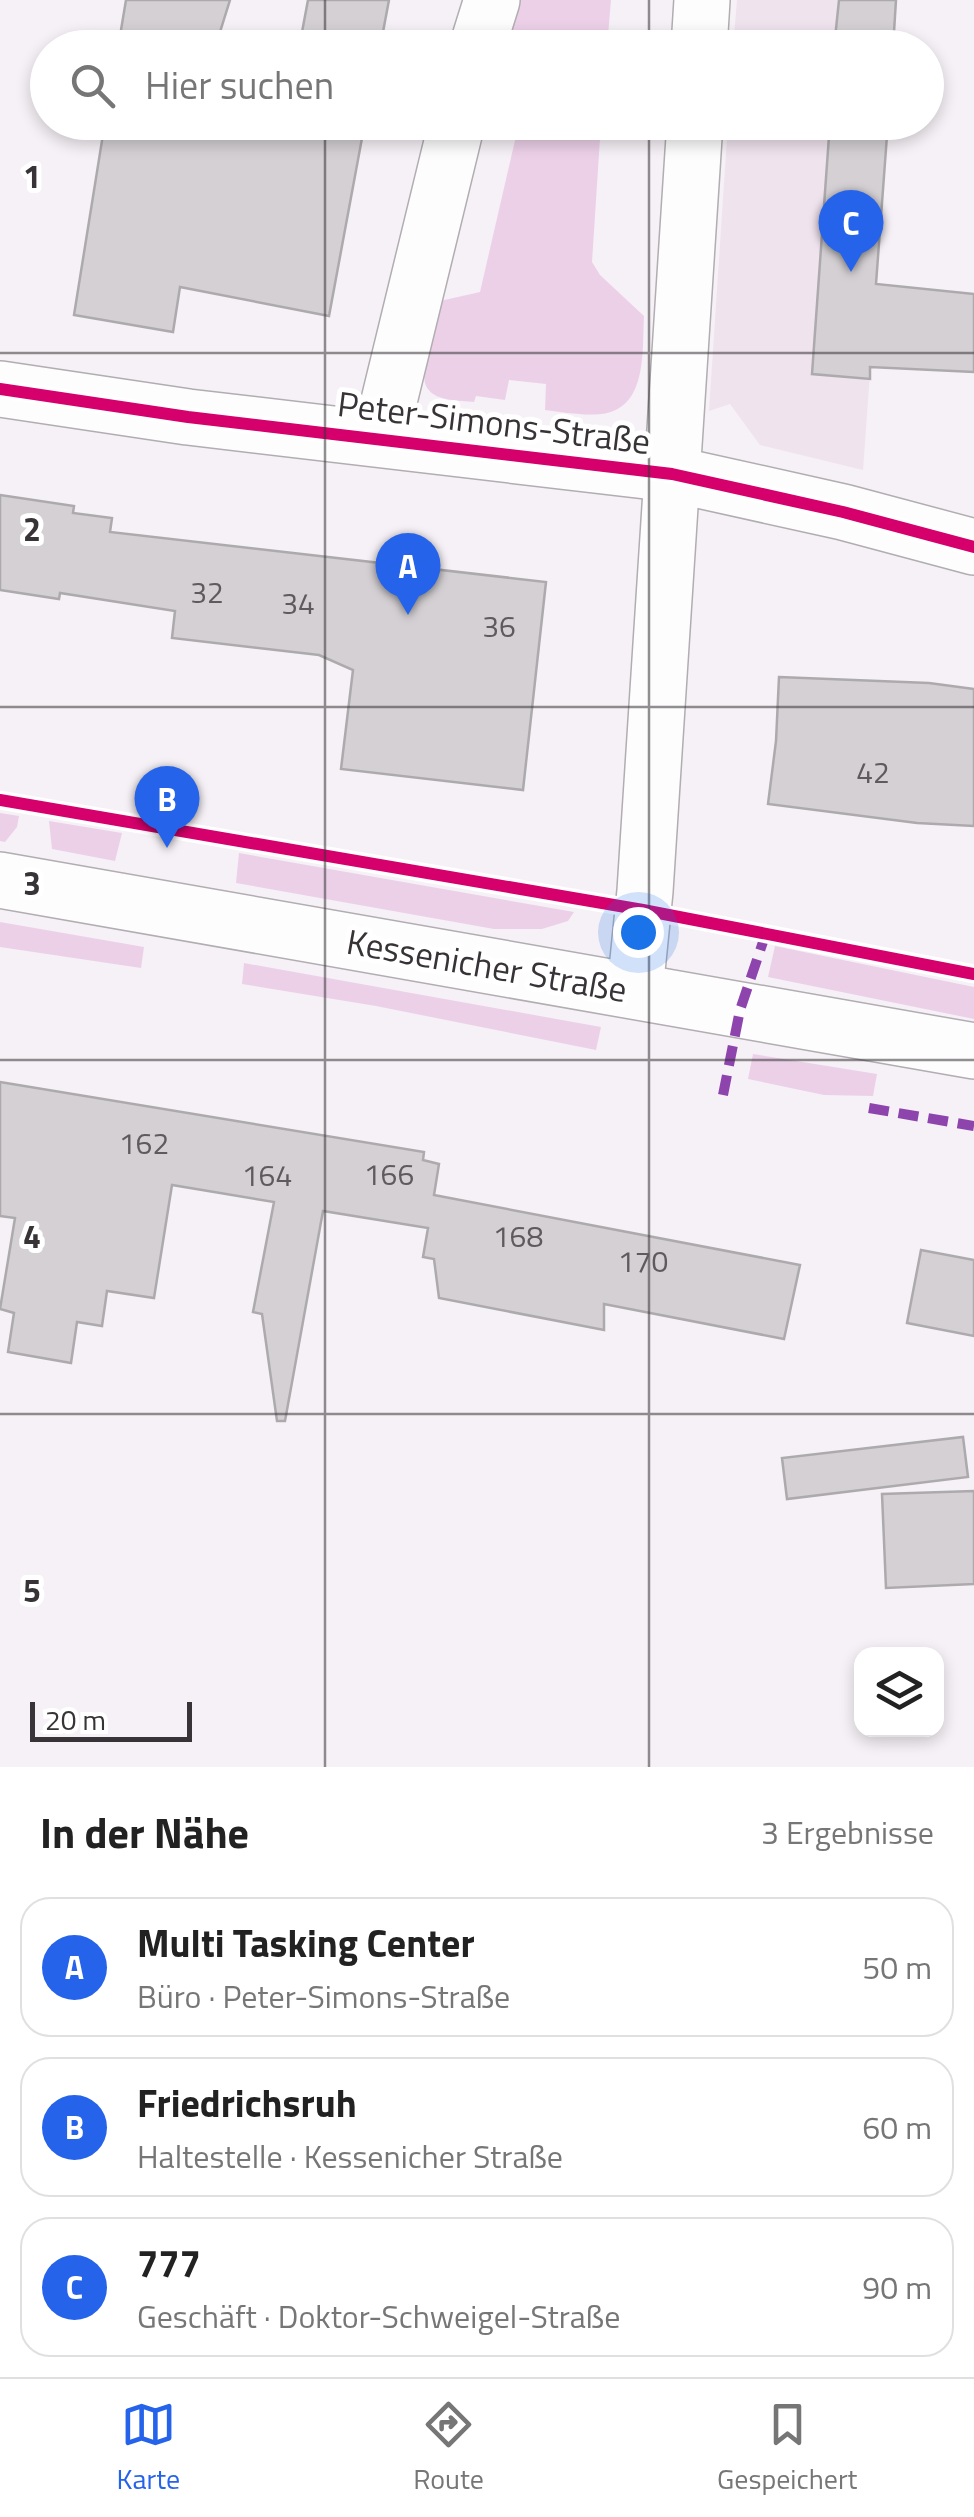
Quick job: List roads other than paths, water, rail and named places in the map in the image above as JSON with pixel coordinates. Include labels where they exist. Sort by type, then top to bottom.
[{"type":"street","points":[[483,30],[492,0]]},
{"type":"street","points":[[700,30],[702,0]]},
{"type":"street","points":[[380,438],[453,140]]},
{"type":"street","points":[[635,990],[644,910],[694,140]]},
{"type":"street","name":"Peter-Simons-Straße","points":[[0,389],[188,416],[672,474],[843,512],[974,547]]},
{"type":"street","name":"Kessenicher Straße","points":[[0,880],[974,1051]]},
{"type":"place","name":"777","points":[[851,272]]},
{"type":"place","name":"Multi Tasking Center","points":[[408,615]]},
{"type":"place","name":"Friedrichsruh","points":[[167,848]]}]
